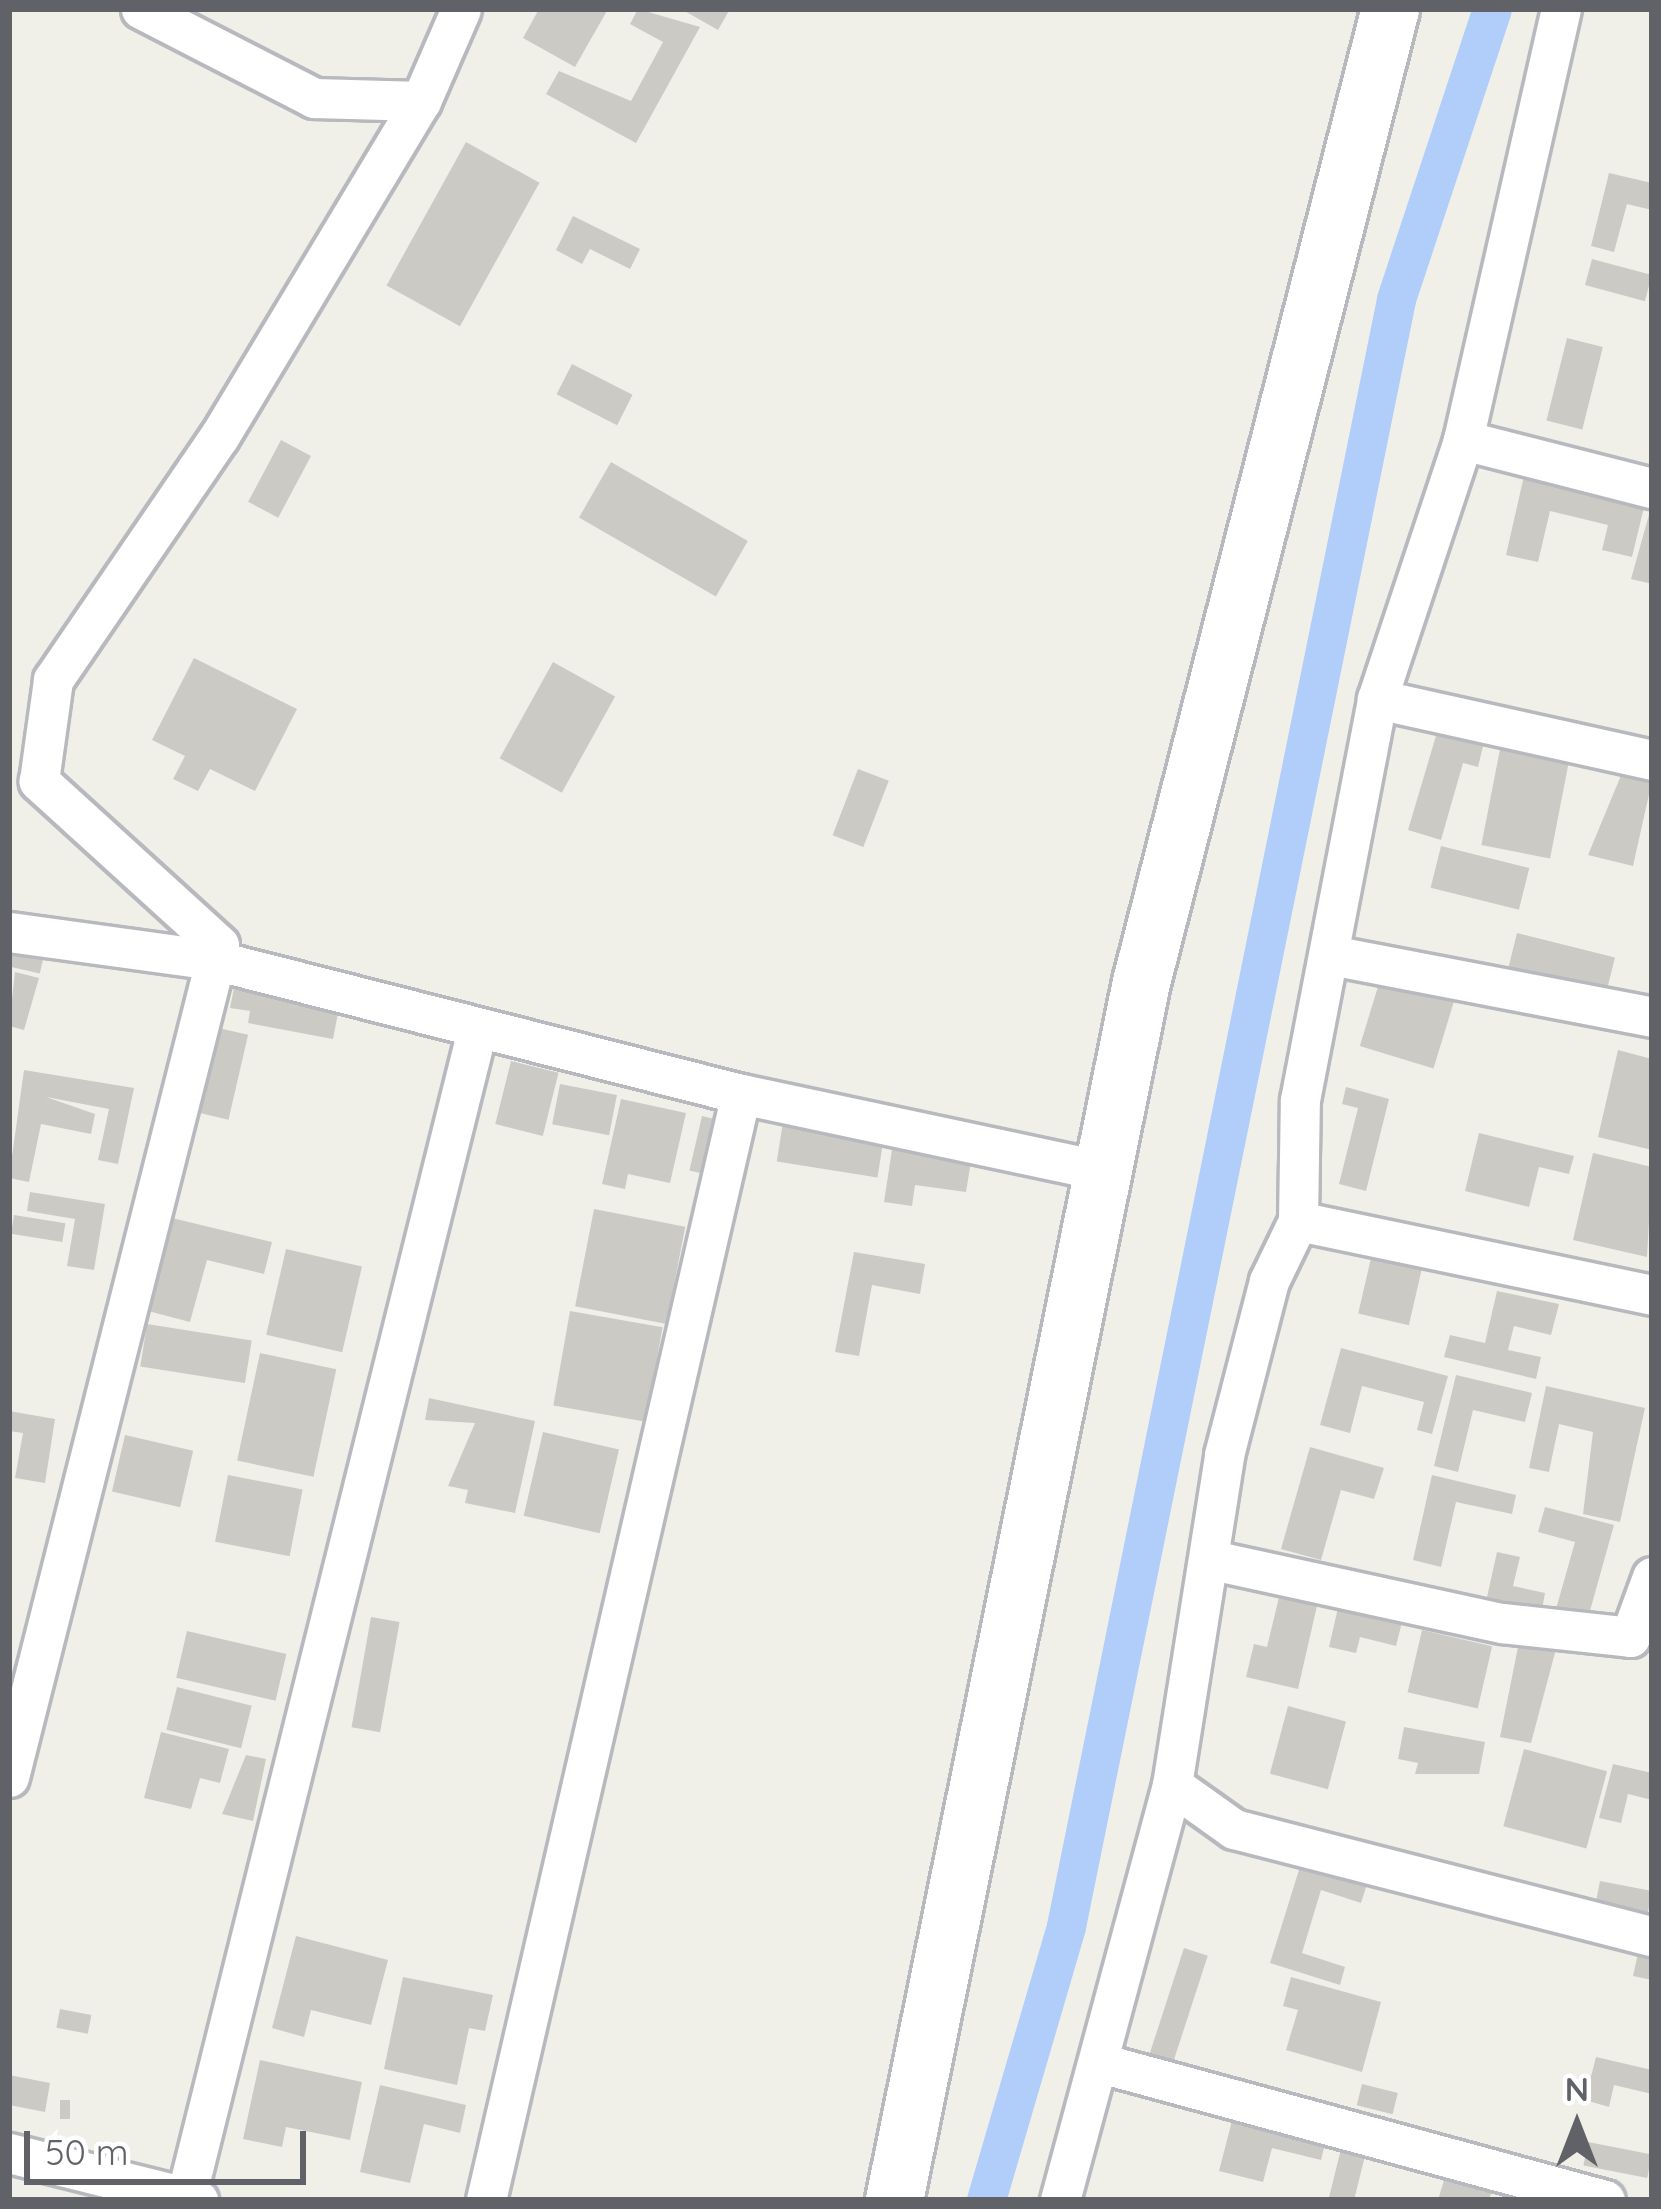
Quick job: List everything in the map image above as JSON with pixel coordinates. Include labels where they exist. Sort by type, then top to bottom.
[{"type":"street","points":[[141,9],[314,98],[421,101]]},
{"type":"street","points":[[9,1777],[219,945],[39,781],[53,680],[219,436],[421,101],[461,9]]},
{"type":"street","points":[[894,2200],[1102,1171],[1390,9]]},
{"type":"street","points":[[1060,2200],[1105,2064],[1172,1785],[1212,1560],[1224,1455],[1269,1281],[1298,1221],[1300,1100],[1377,699],[1463,440],[1561,9]]},
{"type":"street","points":[[1463,440],[1652,488]]},
{"type":"street","points":[[1377,699],[1652,760]]},
{"type":"street","points":[[9,932],[214,960],[741,1094],[1102,1171]]},
{"type":"street","points":[[1330,955],[1652,1017]]},
{"type":"street","points":[[9,2153],[192,2199],[477,1030]]},
{"type":"street","points":[[486,2200],[741,1094]]},
{"type":"street","points":[[1298,1221],[1652,1295]]},
{"type":"street","points":[[1212,1560],[1502,1623],[1630,1637],[1651,1590]]},
{"type":"street","points":[[1172,1785],[1234,1829],[1652,1936]]},
{"type":"street","points":[[1105,2064],[1605,2200]]},
{"type":"building","points":[[539,9],[608,9],[575,67],[523,38]]},
{"type":"building","points":[[638,9],[700,27],[636,143],[546,94],[559,71],[631,101],[663,42],[630,24]]},
{"type":"building","points":[[681,9],[730,9],[718,30]]},
{"type":"building","points":[[466,142],[539,183],[460,326],[386,285]]},
{"type":"building","points":[[1609,173],[1652,183],[1652,210],[1627,204],[1614,252],[1591,246]]},
{"type":"building","points":[[573,216],[640,249],[630,269],[590,249],[582,264],[556,250]]},
{"type":"building","points":[[1592,259],[1652,275],[1645,301],[1585,285]]},
{"type":"building","points":[[1567,338],[1603,347],[1582,429],[1546,420]]},
{"type":"building","points":[[572,364],[633,395],[617,425],[557,394]]},
{"type":"building","points":[[281,440],[311,456],[278,518],[248,502]]},
{"type":"building","points":[[611,462],[748,541],[716,596],[579,517]]},
{"type":"building","points":[[1526,467],[1647,495],[1632,557],[1602,550],[1608,525],[1550,511],[1538,562],[1506,555]]},
{"type":"building","points":[[1652,504],[1652,584],[1631,579]]},
{"type":"building","points":[[194,658],[297,709],[255,791],[210,769],[198,791],[173,779],[185,756],[152,740]]},
{"type":"building","points":[[553,662],[615,696],[562,793],[500,758]]},
{"type":"building","points":[[1438,729],[1484,742],[1478,767],[1463,763],[1441,840],[1408,830]]},
{"type":"building","points":[[1501,744],[1570,757],[1550,858],[1481,845]]},
{"type":"building","points":[[858,769],[889,781],[863,847],[833,835]]},
{"type":"building","points":[[1622,773],[1652,781],[1633,866],[1588,855]]},
{"type":"building","points":[[1441,846],[1529,868],[1519,910],[1431,888]]},
{"type":"building","points":[[1517,933],[1615,957],[1607,991],[1509,967]]},
{"type":"building","points":[[9,947],[44,955],[40,974],[9,966]]},
{"type":"building","points":[[15,972],[39,978],[24,1030],[9,1026]]},
{"type":"building","points":[[1380,980],[1454,1003],[1433,1068],[1360,1046]]},
{"type":"building","points":[[234,988],[339,1008],[333,1039],[248,1023],[250,1011],[230,1008]]},
{"type":"building","points":[[214,1027],[248,1035],[229,1120],[194,1112]]},
{"type":"building","points":[[1618,1050],[1652,1059],[1652,1150],[1598,1137]]},
{"type":"building","points":[[511,1061],[559,1073],[543,1136],[495,1124]]},
{"type":"building","points":[[24,1070],[134,1088],[118,1164],[98,1160],[109,1109],[46,1097],[95,1114],[91,1134],[41,1124],[29,1182],[9,1178]]},
{"type":"building","points":[[560,1084],[617,1095],[609,1135],[552,1124]]},
{"type":"building","points":[[1346,1087],[1389,1099],[1366,1191],[1339,1184],[1358,1108],[1342,1104]]},
{"type":"building","points":[[621,1099],[686,1113],[670,1183],[628,1174],[625,1189],[602,1184]]},
{"type":"building","points":[[702,1116],[724,1121],[712,1176],[689,1171]]},
{"type":"building","points":[[783,1122],[884,1138],[877,1177],[777,1162]]},
{"type":"building","points":[[1479,1133],[1574,1156],[1569,1174],[1539,1167],[1529,1207],[1465,1191]]},
{"type":"building","points":[[893,1143],[972,1155],[966,1192],[915,1185],[912,1206],[884,1202]]},
{"type":"building","points":[[1593,1153],[1652,1167],[1647,1257],[1573,1240]]},
{"type":"building","points":[[30,1192],[105,1204],[94,1270],[67,1266],[75,1219],[27,1211]]},
{"type":"building","points":[[594,1209],[685,1227],[666,1324],[575,1306]]},
{"type":"building","points":[[14,1215],[65,1223],[62,1242],[11,1234]]},
{"type":"building","points":[[172,1218],[272,1242],[264,1274],[207,1260],[190,1322],[148,1311]]},
{"type":"building","points":[[286,1249],[362,1267],[342,1352],[266,1335]]},
{"type":"building","points":[[854,1252],[925,1264],[920,1294],[872,1285],[859,1356],[835,1352]]},
{"type":"building","points":[[1371,1258],[1422,1270],[1409,1325],[1358,1314]]},
{"type":"building","points":[[1497,1291],[1559,1304],[1551,1335],[1514,1326],[1508,1350],[1541,1357],[1536,1379],[1444,1357],[1450,1335],[1485,1343]]},
{"type":"building","points":[[570,1311],[663,1327],[646,1422],[553,1406]]},
{"type":"building","points":[[147,1324],[252,1341],[245,1383],[140,1366]]},
{"type":"building","points":[[1341,1348],[1448,1376],[1432,1434],[1417,1430],[1424,1402],[1362,1386],[1350,1433],[1320,1425]]},
{"type":"building","points":[[260,1353],[336,1369],[313,1477],[237,1461]]},
{"type":"building","points":[[1456,1375],[1532,1393],[1525,1422],[1473,1410],[1458,1472],[1434,1466]]},
{"type":"building","points":[[1546,1386],[1645,1408],[1620,1522],[1583,1514],[1593,1432],[1559,1424],[1549,1472],[1529,1468]]},
{"type":"building","points":[[429,1398],[535,1421],[515,1513],[465,1503],[468,1490],[448,1486],[475,1423],[425,1420]]},
{"type":"building","points":[[9,1411],[55,1419],[45,1483],[15,1478],[23,1433],[9,1431]]},
{"type":"building","points":[[543,1432],[619,1450],[600,1533],[524,1516]]},
{"type":"building","points":[[125,1435],[193,1451],[180,1507],[112,1492]]},
{"type":"building","points":[[1310,1447],[1384,1468],[1374,1499],[1341,1490],[1321,1560],[1281,1549]]},
{"type":"building","points":[[228,1475],[303,1490],[290,1556],[215,1542]]},
{"type":"building","points":[[1432,1475],[1516,1495],[1512,1514],[1456,1502],[1441,1567],[1413,1560]]},
{"type":"building","points":[[1545,1507],[1614,1525],[1588,1618],[1556,1609],[1575,1542],[1538,1532]]},
{"type":"building","points":[[1497,1552],[1520,1557],[1513,1586],[1545,1593],[1542,1610],[1487,1597]]},
{"type":"building","points":[[1281,1589],[1319,1597],[1298,1689],[1246,1677],[1254,1644],[1267,1647]]},
{"type":"building","points":[[1340,1599],[1404,1614],[1396,1646],[1360,1637],[1356,1653],[1329,1647]]},
{"type":"building","points":[[371,1617],[400,1622],[380,1732],[352,1727]]},
{"type":"building","points":[[1422,1630],[1492,1646],[1478,1709],[1408,1692]]},
{"type":"building","points":[[187,1631],[286,1654],[276,1701],[176,1678]]},
{"type":"building","points":[[1519,1642],[1556,1649],[1531,1743],[1500,1737]]},
{"type":"building","points":[[177,1687],[252,1706],[241,1748],[166,1730]]},
{"type":"building","points":[[1288,1706],[1346,1722],[1328,1789],[1270,1774]]},
{"type":"building","points":[[1404,1727],[1485,1742],[1479,1774],[1415,1774],[1418,1763],[1398,1759]]},
{"type":"building","points":[[161,1732],[229,1749],[220,1783],[200,1778],[191,1809],[144,1798]]},
{"type":"building","points":[[1524,1749],[1607,1771],[1586,1849],[1503,1826]]},
{"type":"building","points":[[246,1755],[266,1759],[253,1821],[222,1814]]},
{"type":"building","points":[[1613,1764],[1652,1773],[1652,1800],[1628,1794],[1621,1823],[1599,1818]]},
{"type":"building","points":[[1303,1857],[1369,1878],[1361,1903],[1321,1890],[1302,1953],[1345,1967],[1340,1985],[1270,1963]]},
{"type":"building","points":[[1600,1881],[1652,1891],[1648,1914],[1596,1904]]},
{"type":"building","points":[[296,1936],[388,1960],[371,2025],[311,2010],[304,2037],[272,2028]]},
{"type":"building","points":[[1184,1948],[1208,1956],[1172,2065],[1148,2057]]},
{"type":"building","points":[[1639,1949],[1652,1952],[1652,1980],[1633,1976]]},
{"type":"building","points":[[403,1977],[493,1995],[485,2031],[469,2028],[457,2085],[384,2069]]},
{"type":"building","points":[[1291,1977],[1381,2002],[1362,2072],[1286,2050],[1298,2010],[1283,2006]]},
{"type":"building","points":[[60,2009],[91,2015],[88,2034],[56,2028]]},
{"type":"building","points":[[1596,2057],[1652,2070],[1652,2094],[1614,2085],[1609,2107],[1585,2100]]},
{"type":"building","points":[[260,2060],[362,2082],[350,2140],[286,2127],[282,2147],[243,2139]]},
{"type":"building","points":[[9,2075],[50,2083],[45,2112],[9,2105]]},
{"type":"building","points":[[1362,2084],[1398,2093],[1393,2114],[1357,2105]]},
{"type":"building","points":[[380,2085],[466,2105],[460,2133],[424,2124],[410,2183],[360,2172]]},
{"type":"building","points":[[60,2100],[70,2100],[70,2119],[60,2119]]},
{"type":"building","points":[[1234,2113],[1327,2136],[1321,2160],[1272,2148],[1263,2182],[1219,2171]]},
{"type":"building","points":[[1343,2141],[1367,2147],[1354,2200],[1328,2200]]},
{"type":"building","points":[[1588,2142],[1652,2154],[1647,2178],[1583,2166]]},
{"type":"building","points":[[1449,2164],[1496,2177],[1489,2200],[1438,2200]]},
{"type":"waterway","points":[[986,2200],[1066,1926],[1396,299],[1492,9]]}]
